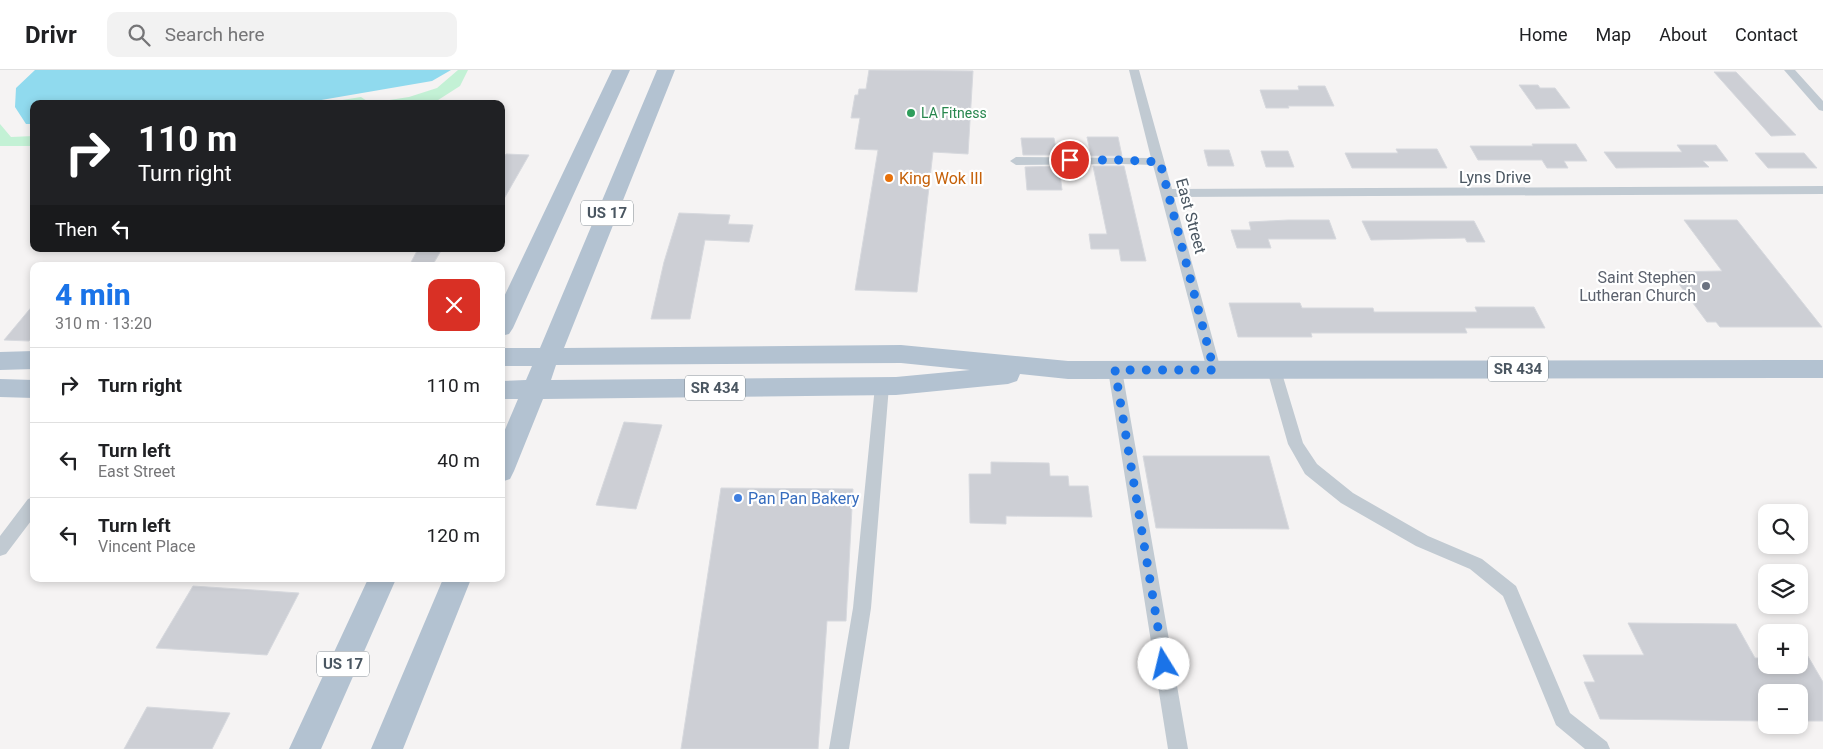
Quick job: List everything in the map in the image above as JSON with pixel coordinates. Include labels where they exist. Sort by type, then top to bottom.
[{"type":"main road","name":"US 17","points":[[505,319],[621,70]]},
{"type":"main road","name":"US 17","points":[[505,461],[666,70]]},
{"type":"main road","name":"SR 434","points":[[505,357],[902,354],[1068,370]]},
{"type":"main road","points":[[0,361],[30,360]]},
{"type":"main road","name":"SR 434","points":[[505,390],[882,386],[1068,370],[1823,369]]},
{"type":"main road","points":[[0,388],[30,389]]},
{"type":"main road","name":"US 17","points":[[305,749],[381,582]]},
{"type":"main road","points":[[388,749],[455,582]]},
{"type":"street","name":"East Street","points":[[1134,70],[1214,370]]},
{"type":"street","points":[[1789,70],[1823,108]]},
{"type":"street","points":[[1016,161],[1123,160],[1160,162]]},
{"type":"street","name":"Lyns Drive","points":[[1168,193],[1823,190]]},
{"type":"street","points":[[1115,370],[1178,749]]},
{"type":"street","points":[[1274,370],[1296,444],[1311,469],[1347,498],[1422,541],[1476,564],[1510,591],[1563,719],[1600,749]]},
{"type":"street","points":[[839,749],[862,608],[882,386]]},
{"type":"street","points":[[0,549],[30,509]]},
{"type":"green space","points":[[458,70],[468,70],[460,86],[438,100],[390,100],[409,97],[437,88]]},
{"type":"green space","points":[[361,97],[366,100],[342,100]]},
{"type":"green space","points":[[0,124],[11,137],[30,136],[30,146],[0,146]]},
{"type":"water","points":[[35,70],[451,70],[432,81],[321,100],[30,100],[30,124],[26,124],[15,107],[16,88]]},
{"type":"building","points":[[869,70],[973,71],[968,154],[933,152],[917,292],[855,290],[878,150],[855,149],[860,118],[851,118],[855,95],[858,95],[859,89],[866,89]]},
{"type":"building","points":[[1714,72],[1736,72],[1796,135],[1771,136]]},
{"type":"building","points":[[1519,85],[1538,85],[1540,88],[1555,88],[1570,108],[1536,109]]},
{"type":"building","points":[[1298,86],[1325,86],[1334,106],[1266,108],[1260,90],[1299,90]]},
{"type":"building","points":[[1087,137],[1118,137],[1122,156],[1091,156]]},
{"type":"building","points":[[1021,138],[1054,138],[1057,155],[1023,155]]},
{"type":"building","points":[[1532,144],[1576,144],[1587,161],[1564,161],[1568,168],[1547,168],[1542,160],[1478,160],[1470,146],[1533,146]]},
{"type":"building","points":[[1677,145],[1716,145],[1728,161],[1703,161],[1709,167],[1616,168],[1604,152],[1682,152]]},
{"type":"building","points":[[1396,149],[1437,149],[1447,168],[1352,168],[1345,153],[1398,153]]},
{"type":"building","points":[[1204,150],[1229,150],[1234,166],[1208,166]]},
{"type":"building","points":[[1261,151],[1288,151],[1294,167],[1266,167]]},
{"type":"building","points":[[1755,153],[1804,153],[1817,168],[1768,168]]},
{"type":"building","points":[[505,155],[529,155],[505,197]]},
{"type":"building","points":[[1059,166],[1062,190],[1027,190],[1025,167]]},
{"type":"building","points":[[1093,166],[1124,166],[1146,261],[1121,261],[1119,249],[1091,249],[1089,234],[1107,234]]},
{"type":"building","points":[[679,213],[730,215],[728,224],[753,225],[749,242],[705,240],[690,319],[651,319],[664,262]]},
{"type":"building","points":[[1329,220],[1336,239],[1268,239],[1271,248],[1237,248],[1231,230],[1251,230],[1249,222]]},
{"type":"building","points":[[1684,220],[1737,220],[1822,327],[1720,327],[1716,322],[1707,322],[1670,272],[1722,271]]},
{"type":"building","points":[[1362,221],[1474,221],[1485,242],[1467,242],[1465,238],[1371,240]]},
{"type":"building","points":[[416,252],[440,252],[434,262],[411,262]]},
{"type":"building","points":[[1229,303],[1300,303],[1302,308],[1373,308],[1374,312],[1477,312],[1475,307],[1534,307],[1545,328],[1465,328],[1467,333],[1311,333],[1312,337],[1238,337]]},
{"type":"building","points":[[30,309],[30,340],[4,340]]},
{"type":"building","points":[[624,422],[662,425],[636,509],[596,505]]},
{"type":"building","points":[[1143,456],[1269,456],[1289,529],[1156,528]]},
{"type":"building","points":[[991,462],[1049,463],[1050,476],[1068,476],[1069,486],[1088,486],[1092,517],[1006,516],[1006,524],[970,523],[969,474],[991,474]]},
{"type":"building","points":[[721,488],[853,489],[846,621],[827,621],[818,749],[681,749]]},
{"type":"building","points":[[193,586],[299,593],[267,655],[156,648]]},
{"type":"building","points":[[1628,623],[1736,624],[1755,658],[1758,658],[1758,674],[1808,674],[1808,656],[1823,682],[1823,721],[1808,721],[1808,684],[1758,684],[1758,721],[1600,719],[1584,682],[1595,682],[1583,655],[1644,655]]},
{"type":"building","points":[[147,707],[230,713],[212,749],[124,749]]},
{"type":"place","name":"LA Fitness","points":[[911,113]]},
{"type":"place","name":"King Wok III","points":[[889,178]]},
{"type":"place","name":"Saint Stephen Lutheran Church","points":[[1706,286]]},
{"type":"place","name":"Pan Pan Bakery","points":[[738,498]]},
{"type":"route","points":[[1070,160],[1160,162],[1214,370],[1115,370],[1164,664]]}]
